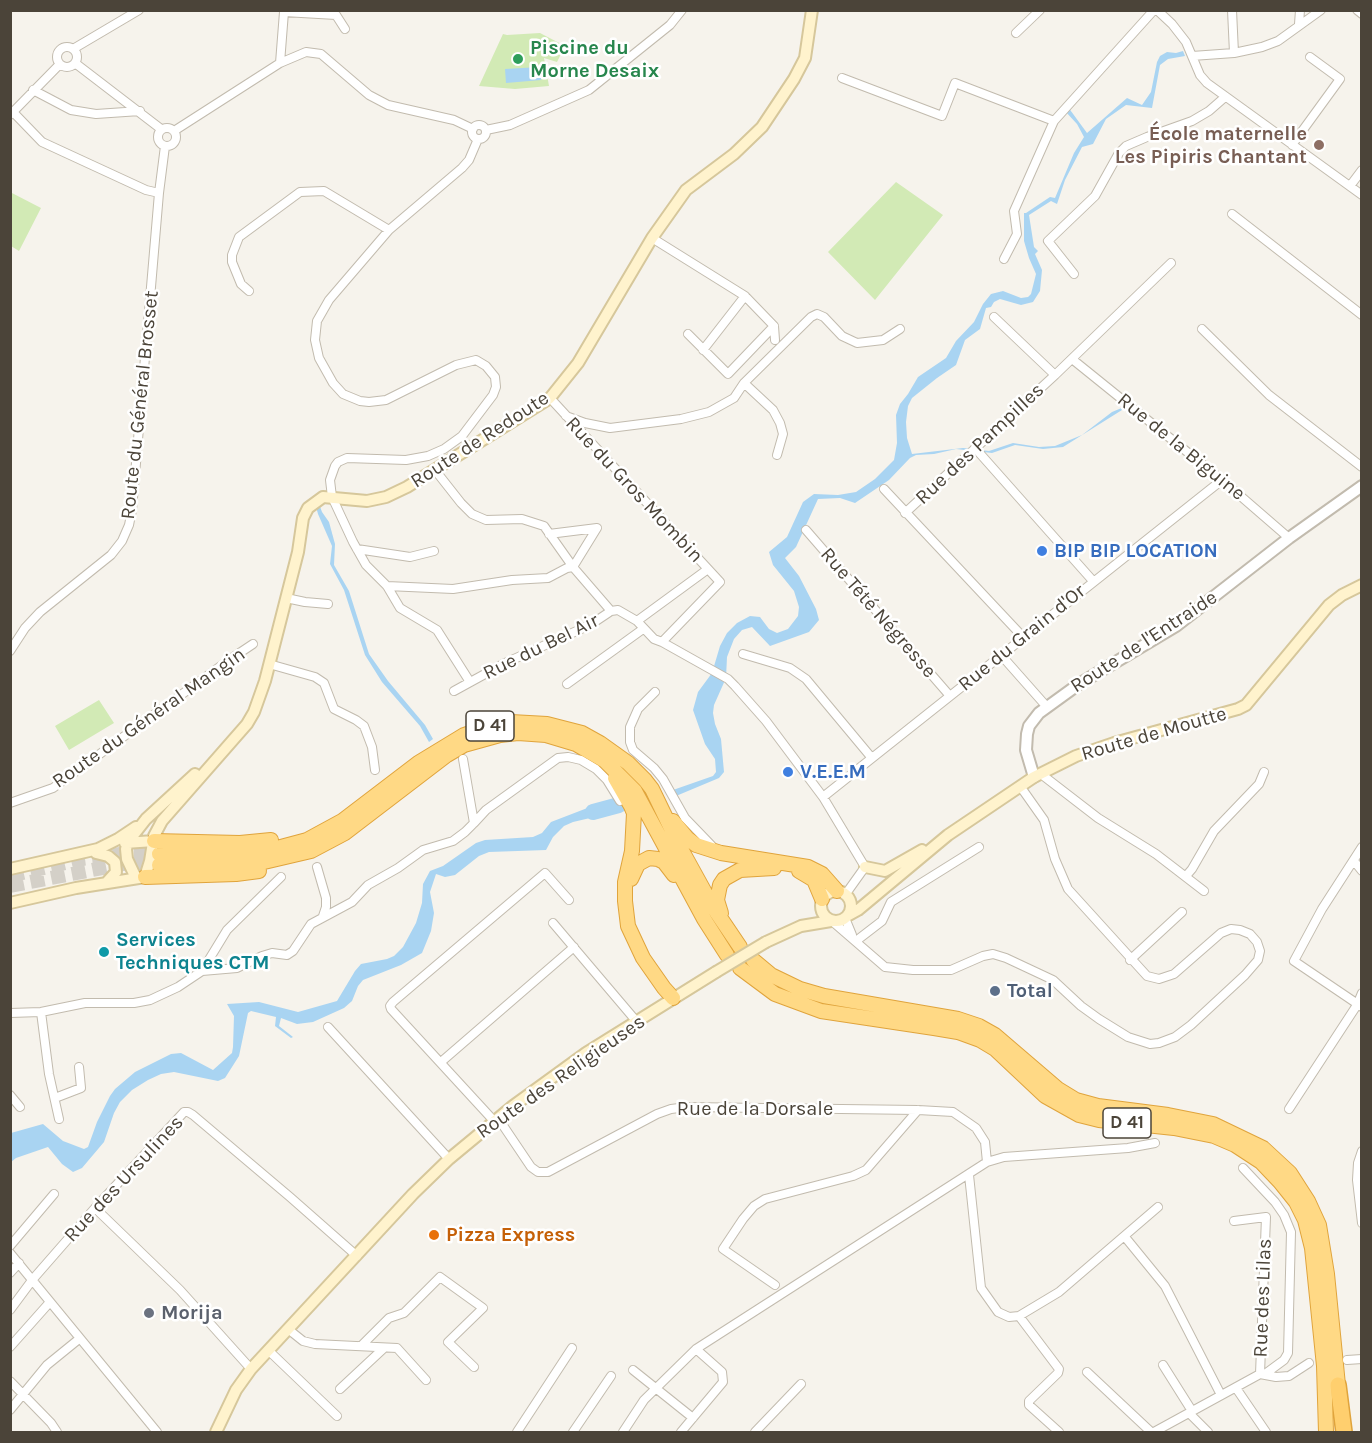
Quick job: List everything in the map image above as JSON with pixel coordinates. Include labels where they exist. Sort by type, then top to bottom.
[{"type":"highway","name":"D 41","points":[[157,853],[284,840],[342,821],[451,741],[474,730],[511,722],[547,724],[582,733],[628,763],[652,789],[681,849],[736,942],[717,900],[720,885],[730,875]]},
{"type":"highway","name":"D 41","points":[[157,853],[204,865],[264,862],[311,851],[345,833],[447,754],[473,741],[518,733],[546,735],[576,744],[605,760],[635,791],[704,919],[727,955]]},
{"type":"highway","points":[[605,760],[632,806],[641,861]]},
{"type":"highway","points":[[652,789],[687,838],[696,845],[721,853],[808,867],[822,874],[842,893]]},
{"type":"highway","points":[[634,828],[632,851],[625,882],[628,926],[635,944],[673,998]]},
{"type":"highway","points":[[141,877],[236,874],[256,871],[289,862],[311,851]]},
{"type":"highway","points":[[625,901],[634,868],[641,861],[649,858],[658,859],[664,862],[704,919]]},
{"type":"highway","points":[[730,875],[740,870],[766,867],[800,872],[814,880],[821,902]]},
{"type":"highway","name":"D 41","points":[[753,960],[771,975],[800,989],[824,996],[958,1019],[979,1026],[995,1035],[1058,1089],[1076,1100],[1118,1110],[1168,1115],[1213,1124],[1263,1148],[1290,1173],[1308,1201],[1319,1226],[1327,1274],[1338,1385]]},
{"type":"highway","name":"D 41","points":[[740,968],[775,994],[821,1011],[958,1032],[980,1040],[995,1049],[1045,1096],[1079,1115],[1099,1120],[1174,1128],[1214,1136],[1235,1145],[1261,1162],[1296,1202],[1305,1220],[1312,1248],[1324,1366],[1326,1432]]},
{"type":"highway","points":[[1338,1385],[1338,1432]]},
{"type":"highway","points":[[1338,1385],[1344,1432]]},
{"type":"main road","name":"Route de Redoute","points":[[332,497],[367,501],[386,497],[407,487],[550,398],[578,363],[652,238],[686,190],[734,154],[762,127],[794,79],[805,57],[812,10]]},
{"type":"main road","points":[[10,903],[141,877],[157,853],[156,831],[165,817],[254,712],[286,598],[303,518],[312,503],[323,497],[332,497]]},
{"type":"main road","name":"Route de Moutte","points":[[1038,776],[1076,756],[1114,742],[1246,705],[1329,605],[1362,585]]},
{"type":"main road","points":[[69,857],[112,843],[146,819],[225,748]]},
{"type":"main road","points":[[865,867],[885,871],[1038,776]]},
{"type":"main road","points":[[10,869],[96,853],[128,842],[146,819]]},
{"type":"main road","points":[[874,896],[855,898],[842,893],[828,893],[821,902],[822,913],[832,922],[847,917],[858,910],[948,834]]},
{"type":"main road","points":[[128,842],[157,853]]},
{"type":"main road","points":[[128,842],[127,859],[141,877]]},
{"type":"main road","points":[[96,853],[108,856],[116,862],[116,873],[106,883]]},
{"type":"main road","points":[[842,893],[851,907],[847,917]]},
{"type":"main road","name":"Route des Religieuses","points":[[801,926],[821,902]]},
{"type":"main road","name":"Route des Religieuses","points":[[216,1432],[236,1390],[268,1350],[413,1194],[449,1159],[496,1120],[586,1053],[766,942],[801,926],[832,922]]},
{"type":"street","points":[[75,63],[66,67],[60,64],[57,58],[58,52],[64,48],[73,49],[139,10]]},
{"type":"street","points":[[486,130],[510,125],[589,90],[670,25],[682,10]]},
{"type":"street","points":[[1016,33],[1040,10]]},
{"type":"street","points":[[1004,259],[1017,234],[1014,211],[1054,121],[1156,10],[1172,24],[1186,42],[1200,75],[1225,97],[1362,195]]},
{"type":"street","points":[[1232,10],[1234,53]]},
{"type":"street","points":[[1299,24],[1300,10]]},
{"type":"street","points":[[1192,56],[1234,53],[1262,47],[1278,40],[1321,10]]},
{"type":"street","points":[[1357,10],[1362,14]]},
{"type":"street","points":[[280,63],[284,12],[336,15],[345,29]]},
{"type":"street","points":[[73,49],[77,54],[75,63]]},
{"type":"street","points":[[174,131],[280,63],[306,52],[321,54],[369,95],[388,105],[453,120],[473,129],[481,126],[486,130]]},
{"type":"street","points":[[1292,145],[1340,79],[1310,57]]},
{"type":"street","points":[[75,63],[161,129]]},
{"type":"street","points":[[60,64],[12,114],[42,142],[146,190],[159,193]]},
{"type":"street","points":[[842,78],[942,116],[955,83],[1054,121]]},
{"type":"street","points":[[33,90],[71,110],[93,114],[140,111]]},
{"type":"street","points":[[1074,274],[1048,241],[1095,196],[1119,153],[1126,146],[1147,137],[1192,122],[1225,97]]},
{"type":"street","points":[[167,127],[174,131],[176,140],[171,145],[165,146],[160,143],[157,137],[161,129],[167,127]]},
{"type":"street","points":[[473,129],[478,139]]},
{"type":"street","points":[[332,497],[330,475],[338,462],[347,458],[395,461],[417,459],[444,448],[466,432],[493,395],[496,387],[492,372],[476,360],[456,365],[394,396],[369,402],[352,399],[343,394],[324,369],[316,350],[315,340],[317,321],[329,300],[388,230],[462,168],[473,153],[478,139],[485,136],[486,130]]},
{"type":"street","name":"Route du Général Brosset","points":[[10,651],[25,628],[40,612],[111,555],[122,541],[129,525],[165,146]]},
{"type":"street","points":[[1350,186],[1362,170]]},
{"type":"street","points":[[249,291],[241,284],[232,262],[232,255],[239,237],[300,192],[324,191],[388,230]]},
{"type":"street","points":[[1232,214],[1362,315]]},
{"type":"street","points":[[652,238],[744,296],[774,326],[775,340]]},
{"type":"street","name":"Rue des Pampilles","points":[[905,513],[1055,375],[1171,263]]},
{"type":"street","points":[[703,350],[744,296]]},
{"type":"street","points":[[565,415],[585,423],[610,428],[681,419],[709,412],[734,398],[744,384],[811,317],[817,315],[824,316],[842,336],[857,343],[883,340],[900,329]]},
{"type":"street","name":"Rue des Pampilles","points":[[994,318],[1055,375]]},
{"type":"street","points":[[688,333],[728,374],[774,326]]},
{"type":"street","points":[[1202,329],[1269,395],[1362,467]]},
{"type":"street","name":"Rue de la Biguine","points":[[1072,359],[1289,537]]},
{"type":"street","points":[[744,384],[773,410],[780,423],[783,434],[777,455]]},
{"type":"street","name":"Rue du Gros Mombin","points":[[550,398],[720,582],[662,642]]},
{"type":"street","points":[[975,448],[1094,581]]},
{"type":"street","points":[[435,470],[461,503],[472,513],[486,520],[522,519],[544,526],[573,567],[611,611],[618,610],[637,621],[654,639],[728,679],[735,686],[766,721],[823,797],[865,867],[842,893]]},
{"type":"street","name":"Rue du Grain d'Or","points":[[823,797],[1222,480]]},
{"type":"street","name":"Route de l'Entraide","points":[[1038,776],[1026,750],[1027,734],[1034,719],[1047,707],[1079,684],[1176,626],[1289,537],[1362,486]]},
{"type":"street","points":[[884,489],[1023,637]]},
{"type":"street","name":"Rue du Bel Air","points":[[332,497],[366,565],[387,586],[400,608],[437,630],[470,682]]},
{"type":"street","points":[[387,586],[453,589],[512,580],[548,578],[573,567],[597,528],[549,534]]},
{"type":"street","name":"Rue Tété Négresse","points":[[806,530],[950,696]]},
{"type":"street","points":[[357,549],[410,557],[434,552]]},
{"type":"street","points":[[637,621],[708,570]]},
{"type":"street","points":[[286,598],[328,604]]},
{"type":"street","name":"Rue du Bel Air","points":[[454,691],[505,663],[590,625],[611,611]]},
{"type":"street","points":[[567,684],[643,629]]},
{"type":"street","name":"Route du Général Mangin","points":[[10,803],[53,788],[253,644]]},
{"type":"street","points":[[743,654],[790,668],[806,678],[871,757]]},
{"type":"street","points":[[1001,655],[1047,707]]},
{"type":"street","points":[[269,664],[315,677],[324,683],[334,709],[364,726],[372,747],[375,770]]},
{"type":"street","points":[[655,692],[638,709],[630,727],[630,742],[633,750],[663,779],[685,818],[706,842],[728,857],[731,864],[730,875]]},
{"type":"street","points":[[202,971],[237,968],[272,953],[288,955],[311,924],[352,902],[368,885],[423,850],[453,842],[486,810],[558,758],[568,757],[581,760],[607,780],[634,828]]},
{"type":"street","points":[[463,759],[474,823]]},
{"type":"street","points":[[1186,876],[1214,831],[1259,784],[1264,772]]},
{"type":"street","points":[[1038,776],[1098,818],[1156,854],[1204,891]]},
{"type":"street","points":[[832,922],[885,967],[951,970],[983,956],[993,954],[1006,958],[1053,980],[1081,1006],[1128,1037],[1150,1044],[1175,1037],[1191,1025],[1258,960],[1260,951],[1257,942],[1250,934],[1231,929],[1221,933],[1174,974],[1159,979],[1147,976],[1130,960],[1068,889],[1054,860],[1044,820],[1020,786]]},
{"type":"street","points":[[856,941],[882,921],[891,902],[979,847]]},
{"type":"street","points":[[1359,1006],[1294,961],[1322,909],[1362,848]]},
{"type":"street","points":[[1354,861],[1362,871]]},
{"type":"street","points":[[317,867],[326,898],[323,916]]},
{"type":"street","name":"Rue de la Dorsale","points":[[569,900],[545,873],[390,1006],[496,1120],[531,1167],[538,1172],[548,1172],[629,1127],[671,1109],[687,1107],[918,1110],[953,1113],[976,1128],[985,1142],[987,1162]]},
{"type":"street","points":[[11,1015],[86,1003],[129,1004],[150,1000],[189,981],[202,971],[227,930],[281,877]]},
{"type":"street","points":[[1130,960],[1182,912]]},
{"type":"street","points":[[847,917],[856,941]]},
{"type":"street","points":[[553,923],[637,1022]]},
{"type":"street","points":[[441,1062],[574,947]]},
{"type":"street","points":[[1289,1109],[1359,1006],[1362,993]]},
{"type":"street","points":[[40,1012],[59,1119]]},
{"type":"street","points":[[328,1027],[449,1159]]},
{"type":"street","points":[[55,1098],[81,1088],[79,1067]]},
{"type":"street","points":[[10,1095],[20,1107]]},
{"type":"street","points":[[775,1285],[723,1249],[743,1218],[754,1206],[765,1199],[853,1176],[866,1170],[918,1110]]},
{"type":"street","name":"Rue des Ursulines","points":[[10,1310],[33,1279],[95,1208],[184,1112],[188,1112],[357,1256]]},
{"type":"street","points":[[623,1432],[644,1400],[696,1348],[987,1162],[1004,1157],[1128,1148],[1155,1143]]},
{"type":"street","points":[[1362,1151],[1358,1163],[1357,1180],[1362,1223]]},
{"type":"street","points":[[1088,1372],[1153,1432],[1263,1374],[1284,1360],[1288,1353],[1291,1233],[1284,1215],[1275,1202],[1243,1168]]},
{"type":"street","points":[[969,1174],[981,1288],[1002,1315],[1019,1316],[1059,1292],[1158,1207]]},
{"type":"street","points":[[10,1246],[54,1194]]},
{"type":"street","points":[[95,1208],[180,1290],[251,1369]]},
{"type":"street","name":"Rue des Lilas","points":[[1234,1221],[1266,1217],[1263,1374]]},
{"type":"street","points":[[1125,1237],[1165,1286],[1221,1395]]},
{"type":"street","points":[[10,1253],[157,1432]]},
{"type":"street","points":[[10,1273],[19,1263]]},
{"type":"street","points":[[361,1346],[389,1318],[404,1312],[440,1276],[483,1308],[448,1342],[474,1367]]},
{"type":"street","points":[[10,1347],[50,1302]]},
{"type":"street","points":[[1019,1316],[1059,1369],[1059,1372],[1032,1397],[1029,1405],[1059,1432]]},
{"type":"street","points":[[288,1329],[303,1341],[315,1344],[397,1348],[426,1380]]},
{"type":"street","points":[[10,1410],[47,1365],[79,1339]]},
{"type":"street","points":[[340,1389],[384,1347]]},
{"type":"street","points":[[517,1432],[572,1348]]},
{"type":"street","points":[[683,1430],[723,1382],[722,1372],[696,1348]]},
{"type":"street","points":[[268,1350],[337,1416]]},
{"type":"street","points":[[1347,1360],[1362,1359]]},
{"type":"street","points":[[1263,1374],[1276,1377],[1289,1376],[1309,1363]]},
{"type":"street","points":[[1163,1365],[1190,1412],[1208,1432]]},
{"type":"street","points":[[633,1370],[693,1418]]},
{"type":"street","points":[[573,1432],[611,1376]]},
{"type":"street","points":[[10,1381],[57,1432]]},
{"type":"street","points":[[755,1432],[801,1383]]},
{"type":"street","points":[[1236,1388],[1266,1432]]},
{"type":"green space","name":"Piscine du Morne Desaix","points":[[540,33],[565,46],[557,62],[544,58],[549,86],[515,89],[479,86],[503,34]]},
{"type":"green space","points":[[896,182],[943,215],[875,300],[828,252]]},
{"type":"green space","points":[[10,192],[41,208],[19,251],[11,246]]},
{"type":"green space","points":[[99,700],[114,723],[69,750],[55,726]]},
{"type":"water","points":[[1183,51],[1185,56],[1168,59],[1160,65],[1152,108],[1126,105],[1106,119],[1093,144],[1082,147],[1065,180],[1057,204],[1051,201],[1029,215],[1034,247],[1038,251],[1035,254],[1042,270],[1040,291],[1033,302],[1021,305],[1000,299],[991,307],[986,308],[980,329],[965,340],[956,365],[912,398],[908,406],[906,422],[907,438],[912,454],[963,448],[989,451],[1013,443],[1039,447],[1055,446],[1082,435],[1112,412],[1124,407],[1122,410],[1063,447],[1043,449],[1015,445],[992,453],[956,449],[916,455],[910,458],[889,480],[855,503],[840,498],[818,499],[796,547],[785,558],[799,576],[816,609],[819,620],[809,632],[770,646],[752,627],[742,630],[734,639],[727,657],[726,678],[714,705],[713,713],[721,739],[724,772],[719,778],[676,796],[673,790],[713,776],[716,772],[715,759],[705,744],[693,710],[698,692],[712,673],[720,646],[727,633],[737,623],[750,616],[760,617],[769,629],[777,633],[788,629],[798,616],[799,607],[794,591],[773,565],[769,552],[787,537],[803,502],[814,494],[838,495],[856,492],[875,479],[894,460],[897,443],[896,415],[900,404],[918,377],[946,358],[956,341],[974,322],[991,294],[1003,291],[1021,298],[1031,294],[1036,274],[1024,241],[1024,213],[1050,197],[1055,198],[1074,153],[1084,137],[1077,124],[1065,111],[1068,107],[1087,133],[1127,98],[1142,105],[1151,92],[1160,56],[1167,52]]},
{"type":"water","points":[[540,67],[541,80],[506,83],[505,69]]},
{"type":"water","points":[[318,501],[329,522],[335,544],[334,565],[349,591],[369,654],[388,681],[425,725],[433,739],[429,742],[420,726],[382,682],[365,655],[344,590],[330,564],[332,546],[318,514],[315,503]]},
{"type":"water","points":[[603,802],[611,803],[616,812],[564,826],[553,837],[546,850],[489,852],[479,856],[455,875],[445,877],[436,874],[430,892],[434,913],[431,931],[422,953],[401,965],[363,980],[352,1001],[344,1008],[313,1022],[297,1024],[281,1018],[279,1026],[293,1037],[291,1038],[275,1026],[276,1017],[251,1011],[248,1013],[239,1056],[225,1078],[218,1081],[174,1072],[161,1074],[132,1090],[120,1102],[114,1113],[104,1142],[82,1168],[73,1172],[62,1164],[48,1147],[16,1158],[11,1162],[11,1133],[43,1124],[63,1141],[84,1149],[88,1147],[97,1122],[115,1089],[135,1072],[171,1054],[181,1053],[213,1070],[232,1053],[234,1016],[227,1004],[259,1002],[298,1012],[337,1001],[361,964],[387,959],[403,947],[416,923],[422,903],[423,884],[430,871],[443,866],[476,843],[485,840],[533,837],[542,833],[551,822]]},
{"type":"waterway","points":[[593,812],[619,805]]},
{"type":"tunnel","points":[[10,876],[82,859],[120,854],[159,854]]},
{"type":"tunnel","points":[[10,886],[123,864],[159,865]]},
{"type":"place","name":"Piscine du Morne Desaix","points":[[518,59]]},
{"type":"place","name":"École maternelle Les Pipiris Chantant","points":[[1319,145]]},
{"type":"place","name":"BIP BIP LOCATION","points":[[1042,551]]},
{"type":"place","name":"V.E.E.M","points":[[788,772]]},
{"type":"place","name":"Services Techniques CTM","points":[[104,952]]},
{"type":"place","name":"Total","points":[[995,991]]},
{"type":"place","name":"Pizza Express","points":[[434,1235]]},
{"type":"place","name":"Morija","points":[[149,1313]]}]
